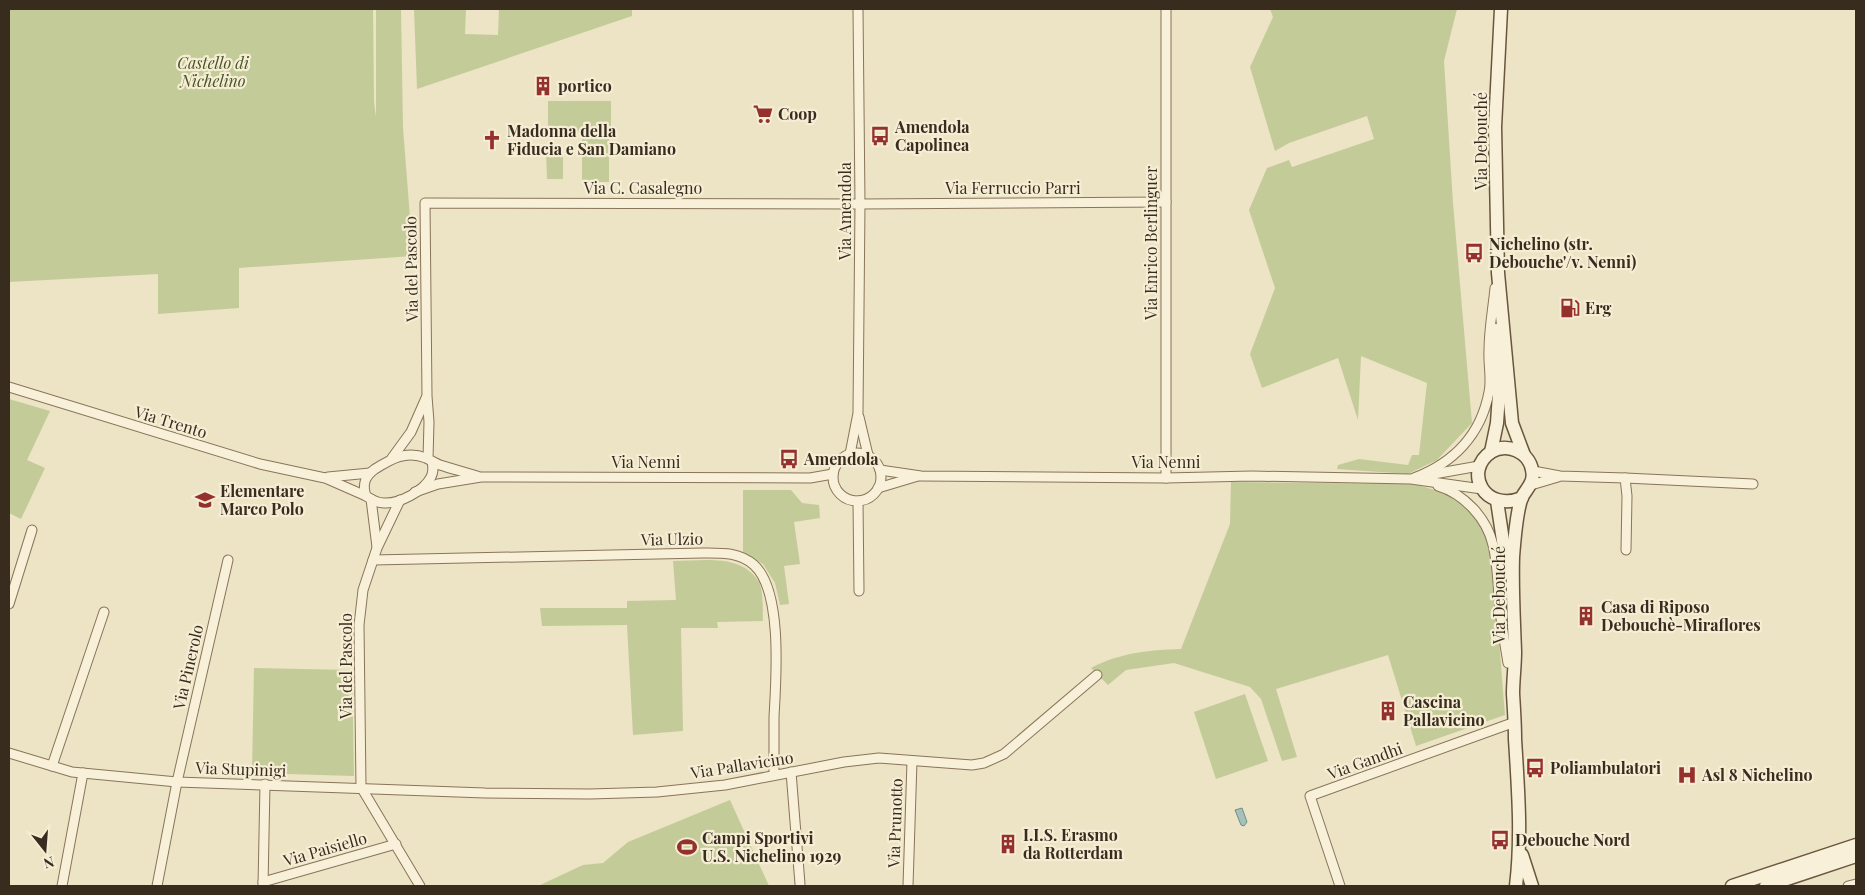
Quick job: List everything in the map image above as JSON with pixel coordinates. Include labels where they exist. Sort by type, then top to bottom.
[{"type":"main road","name":"Via Debouché","points":[[1479,466],[1491,452],[1497,423],[1499,394],[1496,350],[1495,127],[1501,9]]},
{"type":"main road","name":"Via Debouché","points":[[1497,277],[1512,423],[1524,455],[1533,471],[1531,485],[1522,498],[1513,558],[1515,662],[1513,692],[1520,851],[1516,886]]},
{"type":"main road","points":[[1491,452],[1508,448],[1517,450],[1524,455]]},
{"type":"main road","points":[[1479,466],[1482,489],[1490,497],[1497,501],[1506,502],[1522,498]]},
{"type":"main road","name":"Via Debouché","points":[[1497,501],[1505,554],[1508,663],[1513,692]]},
{"type":"main road","points":[[1732,886],[1856,844]]},
{"type":"main road","name":"Via Debouché","points":[[1520,851],[1532,886]]},
{"type":"main road","points":[[1766,886],[1856,856]]},
{"type":"street","name":"Via Amendola","points":[[850,454],[858,413],[860,204],[858,9]]},
{"type":"street","name":"Via Enrico Berlinguer","points":[[1166,9],[1166,478]]},
{"type":"street","name":"Via Ferruccio Parri","points":[[860,204],[1166,202]]},
{"type":"street","name":"Via C. Casalegno","points":[[425,203],[860,204]]},
{"type":"street","name":"Via del Pascolo","points":[[425,203],[427,396],[430,460]]},
{"type":"street","name":"Via Nenni","points":[[1411,479],[1433,470],[1457,453],[1472,435],[1484,410],[1490,391],[1489,349],[1497,277]]},
{"type":"street","name":"Via Trento","points":[[9,388],[260,464],[325,478],[368,498]]},
{"type":"street","name":"Via del Pascolo","points":[[392,458],[411,432],[427,396]]},
{"type":"street","name":"Via Amendola","points":[[858,413],[868,456]]},
{"type":"street","points":[[859,453],[868,456],[877,462],[880,470],[881,479],[878,488],[872,496],[858,501],[846,498],[838,492],[834,484],[833,474],[836,466],[841,459],[850,454],[859,453]]},
{"type":"street","points":[[402,455],[413,455],[430,460],[433,469],[431,477],[424,486],[415,492],[400,500],[386,504],[368,498],[364,488],[365,479],[370,473],[392,458],[402,455]]},
{"type":"street","name":"Via Nenni","points":[[430,460],[481,477]]},
{"type":"street","name":"Via Nenni","points":[[1411,479],[1479,466]]},
{"type":"street","name":"Via Nenni","points":[[880,470],[921,476],[1166,478],[1252,476],[1411,479],[1482,489]]},
{"type":"street","points":[[1533,471],[1560,476],[1753,484]]},
{"type":"street","name":"Via Trento","points":[[325,478],[370,473]]},
{"type":"street","name":"Via Nenni","points":[[415,492],[438,484],[481,477],[810,478],[833,474]]},
{"type":"street","name":"Via Nenni","points":[[878,488],[921,476]]},
{"type":"street","points":[[1531,485],[1560,476]]},
{"type":"street","name":"Via Nenni","points":[[810,478],[834,484]]},
{"type":"street","points":[[1625,478],[1627,496],[1626,550]]},
{"type":"street","name":"Via Nenni","points":[[1411,479],[1445,488],[1471,505],[1483,522],[1493,544],[1501,620],[1508,663]]},
{"type":"street","name":"Via del Pascolo","points":[[368,498],[377,548]]},
{"type":"street","name":"Via del Pascolo","points":[[361,787],[359,625],[363,590],[377,548],[400,500]]},
{"type":"street","points":[[858,501],[859,591]]},
{"type":"street","points":[[9,604],[32,530]]},
{"type":"street","name":"Via Ulzio","points":[[373,560],[703,553],[731,554],[746,560],[760,571],[764,578],[774,618],[776,652],[774,775]]},
{"type":"street","name":"Via Pinerolo","points":[[157,886],[176,782],[228,560]]},
{"type":"street","points":[[52,766],[104,612]]},
{"type":"street","name":"Via Pallavicino","points":[[361,787],[485,793],[590,794],[657,792],[725,785],[879,758],[972,765],[996,759],[1004,754],[1097,675]]},
{"type":"street","name":"Via Gandhi","points":[[1340,886],[1310,796],[1514,722]]},
{"type":"street","name":"Via Stupinigi","points":[[9,753],[83,773],[176,782],[361,787]]},
{"type":"street","name":"Via Prunotto","points":[[908,886],[912,760]]},
{"type":"street","points":[[791,772],[800,884]]},
{"type":"street","points":[[62,886],[83,773]]},
{"type":"street","points":[[263,884],[265,784]]},
{"type":"street","points":[[361,787],[420,886]]},
{"type":"street","name":"Via Paisiello","points":[[263,884],[396,844]]},
{"type":"street","points":[[1848,886],[1856,884]]},
{"type":"green space","name":"Castello di Nichelino","points":[[9,9],[373,9],[374,102],[376,117],[376,9],[401,9],[403,128],[413,256],[239,268],[239,308],[158,314],[158,274],[9,282]]},
{"type":"green space","points":[[414,9],[466,9],[465,34],[498,35],[499,9],[632,9],[632,16],[417,89]]},
{"type":"green space","points":[[1270,9],[1457,9],[1444,61],[1453,203],[1472,423],[1437,460],[1408,474],[1337,469],[1338,465],[1359,459],[1408,465],[1412,455],[1419,455],[1427,383],[1361,356],[1358,420],[1338,358],[1262,388],[1250,354],[1275,288],[1249,210],[1267,168],[1289,160],[1292,167],[1374,139],[1367,116],[1289,143],[1275,151],[1250,67],[1273,17]]},
{"type":"green space","points":[[548,101],[611,101],[611,131],[548,132]]},
{"type":"green space","points":[[582,138],[609,138],[609,182],[582,182]]},
{"type":"green space","points":[[546,149],[563,149],[563,179],[547,179]]},
{"type":"green space","points":[[9,399],[50,411],[27,460],[45,468],[21,519],[9,513]]},
{"type":"green space","points":[[1231,482],[1411,484],[1436,491],[1459,502],[1477,519],[1484,530],[1492,551],[1505,715],[1416,746],[1388,655],[1276,689],[1297,757],[1282,761],[1261,699],[1250,687],[1174,663],[1126,670],[1108,685],[1091,668],[1112,659],[1135,653],[1181,649],[1230,524]]},
{"type":"green space","points":[[743,490],[791,490],[802,503],[819,505],[820,518],[794,522],[800,564],[784,566],[789,604],[780,605],[775,583],[763,564],[743,552]]},
{"type":"green space","points":[[709,560],[742,566],[759,582],[763,621],[717,622],[718,628],[681,628],[683,731],[633,735],[627,625],[542,626],[540,608],[627,608],[627,601],[676,600],[673,561]]},
{"type":"green space","points":[[254,668],[352,670],[354,776],[252,773]]},
{"type":"green space","points":[[1245,694],[1268,761],[1216,779],[1194,712]]},
{"type":"green space","name":"Campi Sportivi U.S. Nichelino 1929","points":[[730,800],[769,886],[538,886],[583,865],[603,863],[628,842]]},
{"type":"water","points":[[1242,808],[1247,822],[1244,826],[1241,825],[1235,810]]},
{"type":"place","name":"portico","points":[[543,86]]},
{"type":"place","name":"Coop","points":[[763,114]]},
{"type":"place","name":"Amendola Capolinea","points":[[880,136]]},
{"type":"place","name":"Madonna della Fiducia e San Damiano","points":[[492,140]]},
{"type":"place","name":"Nichelino (str. Debouche'/v. Nenni)","points":[[1474,253]]},
{"type":"place","name":"Erg","points":[[1570,308]]},
{"type":"place","name":"Amendola","points":[[789,459]]},
{"type":"place","name":"Elementare Marco Polo","points":[[205,500]]},
{"type":"place","name":"Casa di Riposo Debouchè-Miraflores","points":[[1586,616]]},
{"type":"place","name":"Cascina Pallavicino","points":[[1388,711]]},
{"type":"place","name":"Poliambulatori","points":[[1535,768]]},
{"type":"place","name":"Asl 8 Nichelino","points":[[1687,775]]},
{"type":"place","name":"Debouche Nord","points":[[1500,840]]},
{"type":"place","name":"I.I.S. Erasmo da Rotterdam","points":[[1008,844]]},
{"type":"place","name":"Campi Sportivi U.S. Nichelino 1929","points":[[687,847]]}]
